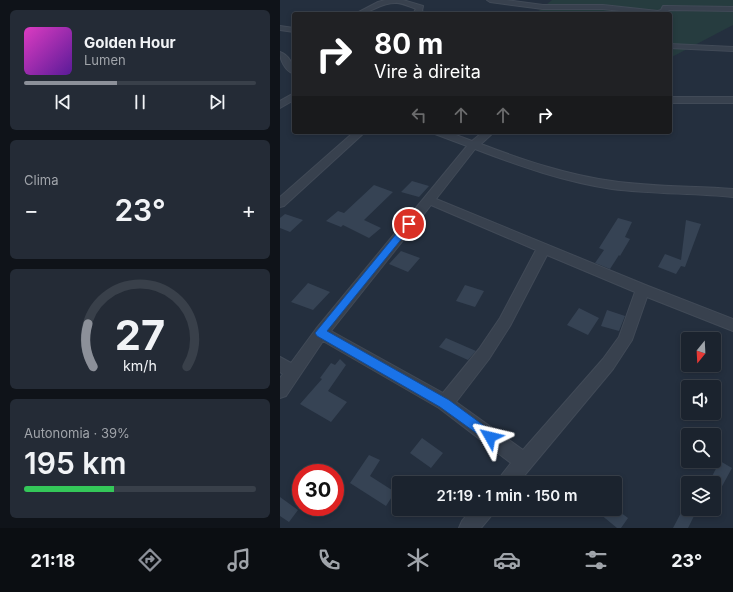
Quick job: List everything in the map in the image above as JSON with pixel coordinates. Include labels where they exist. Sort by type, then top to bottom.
[{"type":"street","points":[[363,12],[380,3],[396,0],[418,7],[420,9],[418,12]]},
{"type":"street","points":[[490,0],[543,7],[562,3],[583,10],[617,8],[664,12],[665,4],[700,8],[733,8]]},
{"type":"street","points":[[700,0],[700,8]]},
{"type":"street","points":[[280,28],[292,30]]},
{"type":"street","points":[[672,46],[733,49]]},
{"type":"street","points":[[280,54],[292,69]]},
{"type":"street","points":[[280,106],[292,97]]},
{"type":"street","points":[[672,100],[733,100]]},
{"type":"street","points":[[280,202],[358,134]]},
{"type":"street","points":[[445,134],[541,168],[605,184],[635,188],[733,193]]},
{"type":"street","points":[[280,391],[287,368],[320,333],[473,145],[487,134]]},
{"type":"street","points":[[428,200],[643,290],[733,325]]},
{"type":"street","points":[[444,403],[484,354],[505,322],[544,248]]},
{"type":"street","points":[[512,476],[608,364],[624,340],[643,290]]},
{"type":"street","points":[[320,333],[444,403],[524,462]]},
{"type":"street","points":[[469,528],[478,516]]},
{"type":"green space","points":[[552,0],[733,0],[733,25],[672,57],[672,12],[537,12]]},
{"type":"building","points":[[412,181],[429,186],[419,197],[401,192]]},
{"type":"building","points":[[374,185],[393,192],[364,220],[381,228],[369,238],[343,225],[341,227],[326,221],[338,211],[344,213]]},
{"type":"building","points":[[285,214],[303,220],[290,232],[280,228],[280,218]]},
{"type":"building","points":[[618,218],[632,222],[625,237],[630,239],[610,269],[595,263],[604,250],[599,248]]},
{"type":"building","points":[[686,220],[701,224],[685,267],[681,266],[676,274],[658,267],[665,254],[681,260]]},
{"type":"building","points":[[401,251],[420,258],[408,272],[389,264]]},
{"type":"building","points":[[308,283],[330,292],[313,310],[291,302]]},
{"type":"building","points":[[465,285],[484,291],[475,307],[456,301]]},
{"type":"building","points":[[579,308],[599,318],[588,335],[567,325]]},
{"type":"building","points":[[607,310],[625,316],[619,331],[601,326]]},
{"type":"building","points":[[446,338],[476,351],[468,360],[439,347]]},
{"type":"building","points":[[340,359],[346,365],[328,391],[347,402],[331,422],[300,404],[322,379],[320,378],[331,363],[335,365]]},
{"type":"building","points":[[422,438],[443,453],[431,468],[410,453]]},
{"type":"building","points":[[369,455],[380,460],[370,476],[392,490],[392,497],[386,506],[350,483]]},
{"type":"building","points":[[721,462],[732,468],[721,488],[721,476],[712,476],[716,468],[721,468]]},
{"type":"building","points":[[280,497],[292,506],[292,516],[294,516],[289,522],[280,516]]},
{"type":"building","points":[[681,513],[681,516],[694,516],[688,528],[673,528]]},
{"type":"building","points":[[622,514],[628,518],[621,528],[617,528],[602,516],[622,516]]},
{"type":"route","points":[[409,224],[320,333],[444,403],[490,437]]}]
